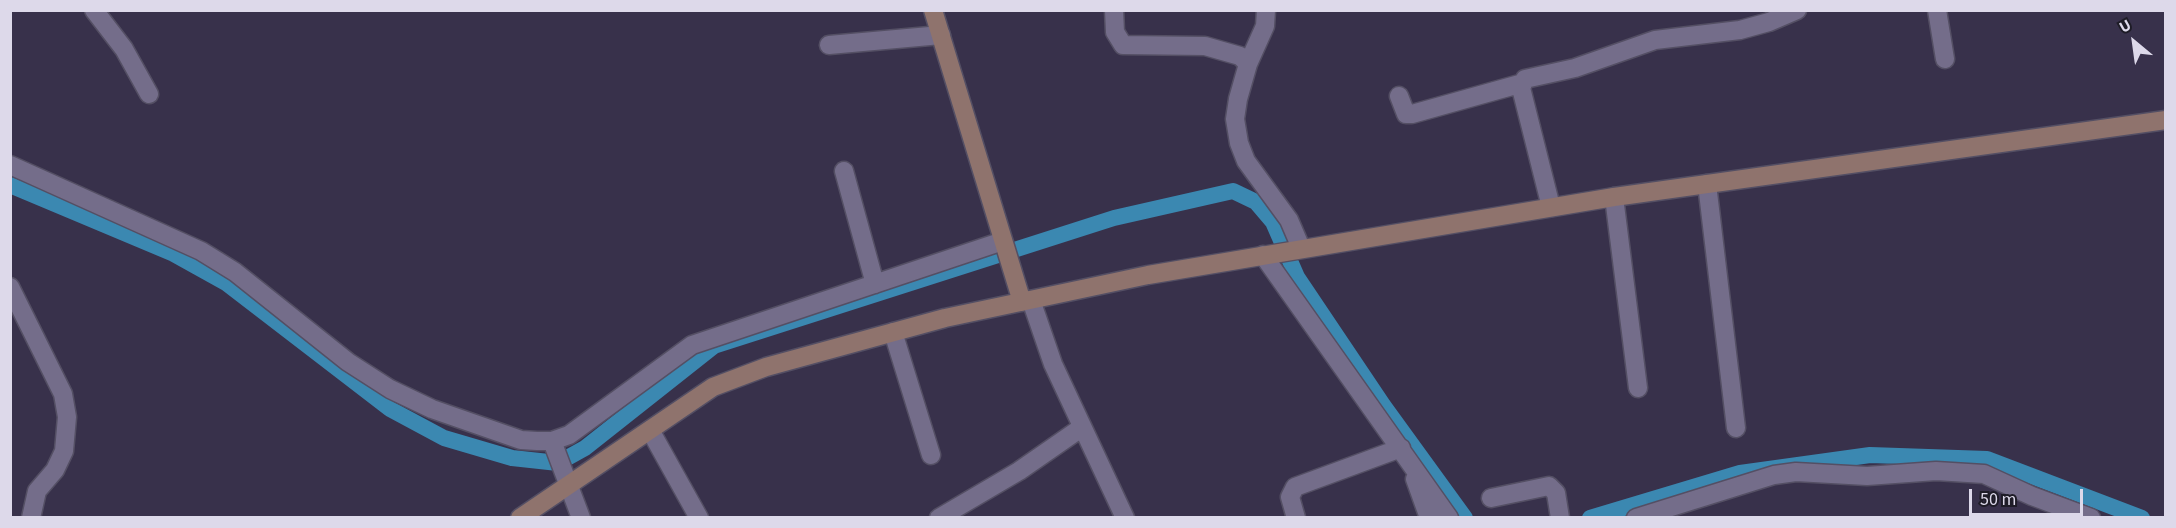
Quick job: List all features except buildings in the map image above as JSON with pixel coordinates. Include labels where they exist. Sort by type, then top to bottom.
[{"type":"main road","points":[[933,10],[1007,251],[1026,301]]},
{"type":"main road","points":[[520,518],[565,480],[650,430],[713,387],[766,367],[893,332],[1026,301],[1297,249],[1614,197],[2166,120]]},
{"type":"street","points":[[94,10],[124,49],[149,94]]},
{"type":"street","points":[[1114,10],[1115,32],[1122,45],[1205,46],[1240,56],[1248,64]]},
{"type":"street","points":[[1266,10],[1265,26],[1248,64],[1235,119],[1239,143],[1246,160],[1289,220],[1297,249]]},
{"type":"street","points":[[1551,207],[1523,91],[1525,79],[1575,68],[1655,40],[1740,30],[1769,22],[1797,10]]},
{"type":"street","points":[[1937,10],[1945,59]]},
{"type":"street","points":[[829,45],[941,35]]},
{"type":"street","points":[[1399,96],[1406,114],[1412,114],[1523,91]]},
{"type":"street","points":[[10,165],[201,251],[235,272],[348,362],[399,394],[432,409],[521,440],[554,446],[591,422],[692,345],[875,284],[1007,251]]},
{"type":"street","points":[[844,171],[875,284]]},
{"type":"street","points":[[1707,184],[1736,428]]},
{"type":"street","points":[[1614,197],[1638,388]]},
{"type":"street","points":[[1268,254],[1449,518]]},
{"type":"street","points":[[10,287],[63,394],[67,417],[64,451],[55,470],[37,491],[31,518]]},
{"type":"street","points":[[1026,301],[1125,518]]},
{"type":"street","points":[[893,332],[932,455]]},
{"type":"street","points":[[939,518],[1019,471],[1082,428]]},
{"type":"street","points":[[650,430],[699,518]]},
{"type":"street","points":[[554,446],[580,518]]},
{"type":"street","points":[[1296,518],[1290,497],[1295,488],[1404,453]]},
{"type":"street","points":[[1404,453],[1429,518]]},
{"type":"street","points":[[1636,518],[1774,475],[1796,472],[1867,476],[1936,471],[1984,474],[2091,518]]},
{"type":"street","points":[[1491,498],[1549,486],[1556,493],[1560,518]]},
{"type":"waterway","points":[[10,185],[172,253],[226,283],[390,409],[444,438],[512,458],[558,463],[585,448],[714,346],[1114,218],[1233,191],[1256,202],[1273,222],[1297,277],[1383,405],[1465,518]]},
{"type":"waterway","points":[[1590,518],[1740,473],[1870,455],[1987,459],[2142,518]]}]
